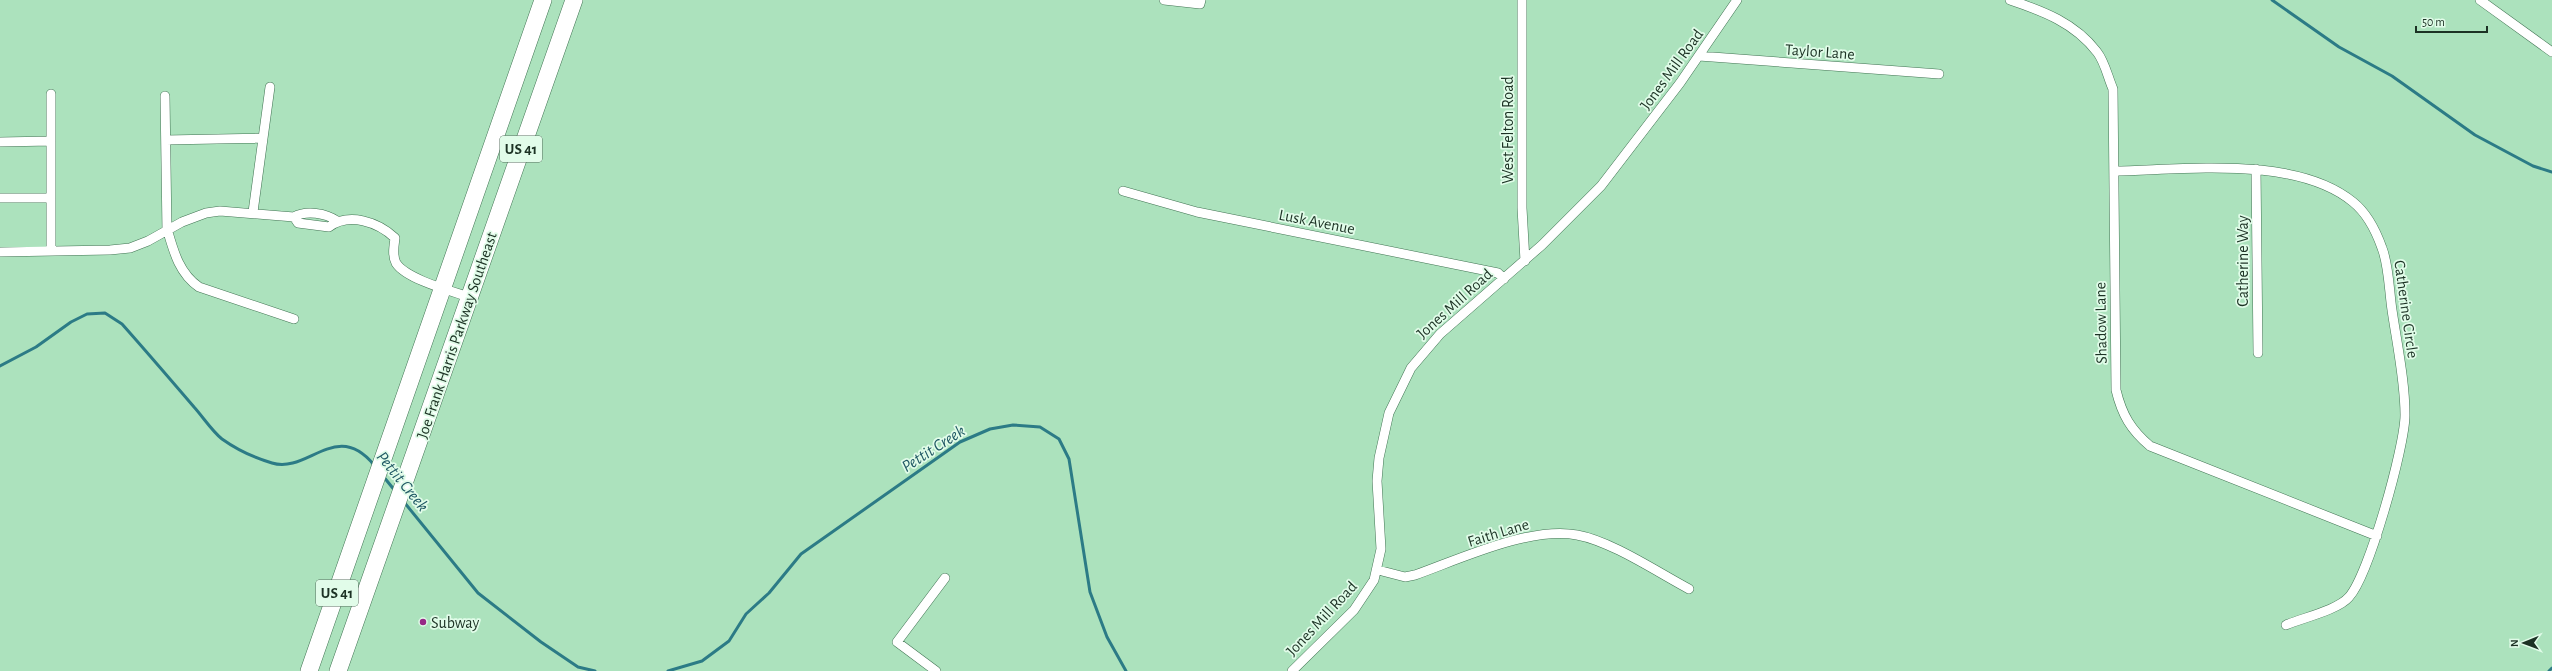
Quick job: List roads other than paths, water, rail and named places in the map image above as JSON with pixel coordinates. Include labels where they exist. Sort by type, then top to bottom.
[{"type":"highway","name":"Joe Frank Harris Parkway Southeast","points":[[309,671],[392,437],[543,0]]},
{"type":"highway","name":"Joe Frank Harris Parkway Southeast","points":[[338,671],[468,297],[574,0]]},
{"type":"street","points":[[1164,0],[1200,4],[1201,0]]},
{"type":"street","name":"West Felton Road","points":[[1522,0],[1522,208],[1525,261]]},
{"type":"street","name":"Jones Mill Road","points":[[1292,671],[1357,606],[1370,589],[1378,570],[1381,549],[1378,464],[1384,434],[1393,403],[1405,378],[1424,351],[1525,261],[1601,186],[1699,56],[1737,0]]},
{"type":"street","name":"Shadow Lane","points":[[2010,0],[2057,17],[2072,26],[2098,53],[2113,89],[2116,390],[2120,408],[2130,427],[2150,446],[2377,536]]},
{"type":"street","points":[[2480,0],[2552,52]]},
{"type":"street","name":"Taylor Lane","points":[[1699,56],[1939,74]]},
{"type":"street","points":[[253,212],[270,87]]},
{"type":"street","points":[[50,94],[51,251]]},
{"type":"street","points":[[165,96],[167,232],[181,268],[189,280],[199,287],[294,319]]},
{"type":"street","points":[[166,140],[263,138]]},
{"type":"street","points":[[0,142],[51,141]]},
{"type":"street","name":"Catherine Circle","points":[[2114,171],[2256,169],[2286,172],[2324,186],[2352,202],[2369,219],[2383,250],[2406,416],[2377,536],[2360,579],[2350,596],[2342,603],[2286,625]]},
{"type":"street","name":"Catherine Way","points":[[2256,169],[2258,353]]},
{"type":"street","name":"Lusk Avenue","points":[[1123,191],[1197,212],[1498,274],[1504,279]]},
{"type":"street","points":[[0,198],[51,198]]},
{"type":"street","points":[[0,252],[110,250],[130,248],[167,232],[182,222],[206,213],[253,212],[294,217],[298,223],[329,227],[337,222],[369,221],[384,227],[394,238],[393,252],[396,263],[406,272],[443,289],[468,297]]},
{"type":"street","name":"Faith Lane","points":[[1378,570],[1405,576],[1415,575],[1528,536],[1576,534],[1604,544],[1689,589]]},
{"type":"street","points":[[936,671],[897,642],[945,578]]},
{"type":"waterway","points":[[2272,0],[2339,47],[2392,76],[2475,135],[2533,166],[2552,172]]},
{"type":"waterway","name":"Pettit Creek","points":[[0,366],[36,347],[71,322],[87,314],[105,313],[122,324],[215,432],[222,439],[233,446],[266,461],[285,464],[298,461],[335,447],[347,447],[360,452],[374,465]]},
{"type":"waterway","name":"Pettit Creek","points":[[668,671],[702,661],[729,641],[746,614],[769,593],[801,554],[960,442],[990,429],[1013,425],[1040,427],[1059,439],[1069,459],[1090,592],[1107,637],[1126,671]]},
{"type":"waterway","name":"Pettit Creek","points":[[383,476],[396,492]]},
{"type":"waterway","name":"Pettit Creek","points":[[404,502],[478,593],[541,642],[578,667],[595,671]]},
{"type":"waterway","name":"Pettit Creek","points":[[2549,671],[2552,668]]},
{"type":"place","name":"Subway","points":[[423,622]]}]
